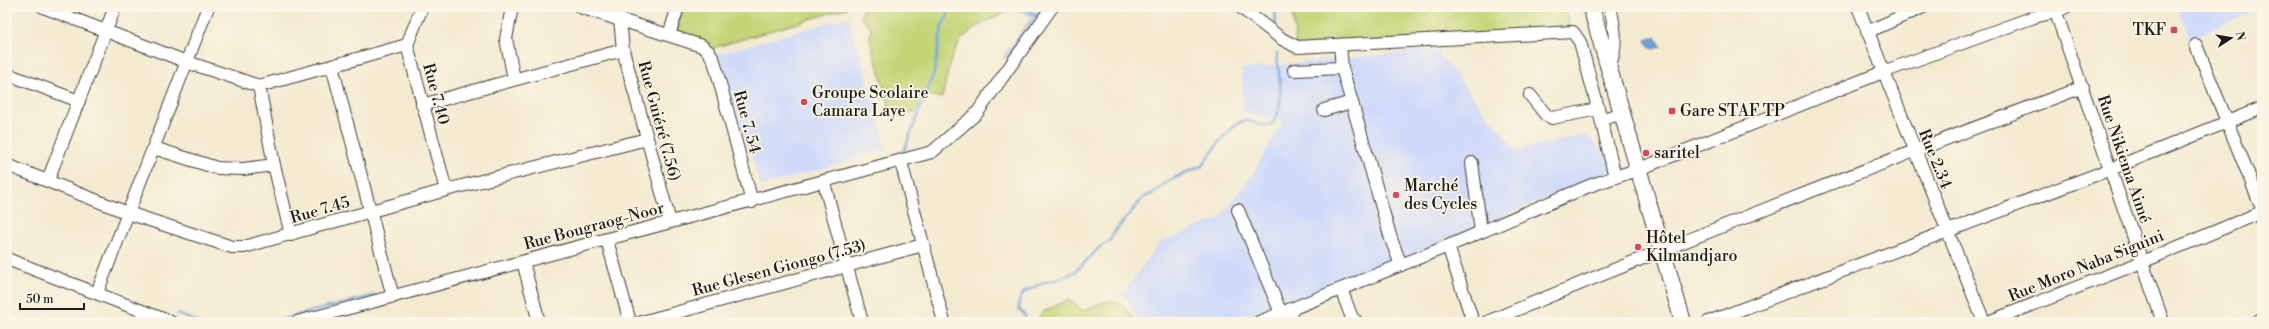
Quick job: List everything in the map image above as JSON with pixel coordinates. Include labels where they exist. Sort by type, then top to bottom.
[{"type":"main road","points":[[1591,7],[1683,322]]},
{"type":"street","points":[[43,7],[188,62],[259,86],[407,45],[422,7]]},
{"type":"street","points":[[48,180],[115,7]]},
{"type":"street","points":[[97,293],[188,62],[208,7]]},
{"type":"street","points":[[512,7],[506,39],[514,79]]},
{"type":"street","points":[[580,7],[669,35],[678,7]]},
{"type":"street","name":"Rue Bougraog-Noor","points":[[302,321],[670,222],[824,183],[932,152],[978,114],[1052,7]]},
{"type":"street","points":[[1240,7],[1282,39],[1297,47],[1573,32],[1580,42],[1616,177]]},
{"type":"street","points":[[1609,67],[1614,56],[1615,43],[1615,28],[1610,7]]},
{"type":"street","name":"Rue 2.34","points":[[1858,7],[1984,322]]},
{"type":"street","points":[[1868,32],[1923,7]]},
{"type":"street","points":[[1259,322],[1482,232],[1561,197],[1616,177],[1883,72],[2059,9]]},
{"type":"street","name":"Rue Nikiema Aimé","points":[[2059,9],[2083,87],[2163,322]]},
{"type":"street","name":"Rue Guiéré (7.56)","points":[[620,19],[623,50],[670,222]]},
{"type":"street","name":"Rue 7. 54","points":[[669,35],[702,46],[709,52],[714,61],[752,202]]},
{"type":"street","name":"Rue 7.40","points":[[407,45],[446,190]]},
{"type":"street","points":[[1340,45],[1342,68],[1391,239],[1401,265]]},
{"type":"street","points":[[2196,45],[2262,208]]},
{"type":"street","points":[[422,105],[623,50]]},
{"type":"street","points":[[332,66],[393,297]]},
{"type":"street","points":[[1294,70],[1342,68]]},
{"type":"street","points":[[7,74],[79,101]]},
{"type":"street","points":[[259,86],[274,164],[291,235]]},
{"type":"street","points":[[1487,322],[1662,249],[1914,150],[2083,87]]},
{"type":"street","points":[[1530,95],[1546,115],[1552,118],[1599,114],[1622,114]]},
{"type":"street","points":[[1324,110],[1352,102]]},
{"type":"street","points":[[1708,322],[2111,169],[2262,108]]},
{"type":"street","name":"Rue 7.45","points":[[7,164],[128,212],[232,246],[244,247],[291,235],[446,190],[647,139]]},
{"type":"street","points":[[154,148],[217,168],[243,169],[274,164]]},
{"type":"street","points":[[901,162],[944,322]]},
{"type":"street","points":[[1472,164],[1482,232]]},
{"type":"street","points":[[824,183],[862,322]]},
{"type":"street","points":[[1238,210],[1285,311],[1293,322]]},
{"type":"street","name":"Rue Moro Naba Siguini","points":[[1988,322],[2142,262],[2262,212]]},
{"type":"street","points":[[607,240],[630,322]]},
{"type":"street","name":"Rue Glesen Giongo (7.53)","points":[[642,322],[923,245]]},
{"type":"street","points":[[1448,246],[1473,322]]},
{"type":"street","points":[[7,259],[169,322]]},
{"type":"street","points":[[523,262],[539,322]]},
{"type":"street","points":[[1341,289],[1352,318],[1357,322]]},
{"type":"street","points":[[2257,322],[2262,320]]},
{"type":"shaded area","points":[[1012,7],[1047,7],[1009,62],[1002,58],[1031,17]]},
{"type":"shaded area","points":[[2177,7],[2262,7],[2262,17],[2258,9],[2190,39]]},
{"type":"shaded area","name":"Groupe Scolaire Camara Laye","points":[[849,17],[887,150],[761,186],[718,54]]},
{"type":"shaded area","name":"Marché des Cycles","points":[[1435,49],[1516,150],[1586,135],[1621,167],[1249,322],[1139,322],[1123,294],[1159,243],[1219,219],[1255,170],[1283,121],[1243,113],[1242,69]]},
{"type":"green space","points":[[684,7],[847,8],[713,48],[676,33]]},
{"type":"green space","points":[[864,7],[1013,8],[980,25],[969,32],[961,40],[955,50],[946,77],[942,98],[923,94],[916,112],[892,115],[870,40],[871,27],[860,17]]},
{"type":"green space","points":[[1292,7],[1565,7],[1570,29],[1296,46]]},
{"type":"green space","points":[[1067,300],[1074,303],[1083,311],[1100,303],[1118,303],[1124,307],[1136,322],[1034,322],[1043,312]]},
{"type":"water","points":[[1656,36],[1661,47],[1654,49],[1649,47],[1646,40]]},
{"type":"waterway","points":[[904,151],[934,73],[942,26],[952,7]]},
{"type":"waterway","points":[[1024,7],[1037,17],[1044,7]]},
{"type":"waterway","points":[[1275,7],[1276,28]]},
{"type":"waterway","points":[[1024,322],[1026,320],[1024,314],[1019,310],[1019,301],[1024,292],[1045,282],[1055,280],[1075,272],[1101,246],[1109,242],[1115,231],[1144,197],[1154,193],[1168,181],[1202,166],[1220,141],[1236,124],[1246,120],[1260,125],[1271,125],[1279,110],[1280,100],[1280,81],[1277,53]]},
{"type":"waterway","points":[[270,322],[376,295]]},
{"type":"waterway","points":[[178,314],[198,322]]},
{"type":"place","name":"TKF","points":[[2174,30]]},
{"type":"place","name":"Groupe Scolaire Camara Laye","points":[[804,102]]},
{"type":"place","name":"Gare STAF TP","points":[[1672,111]]},
{"type":"place","name":"saritel","points":[[1646,153]]},
{"type":"place","name":"Marché des Cycles","points":[[1396,195]]},
{"type":"place","name":"Hôtel Kilmandjaro","points":[[1638,247]]}]
